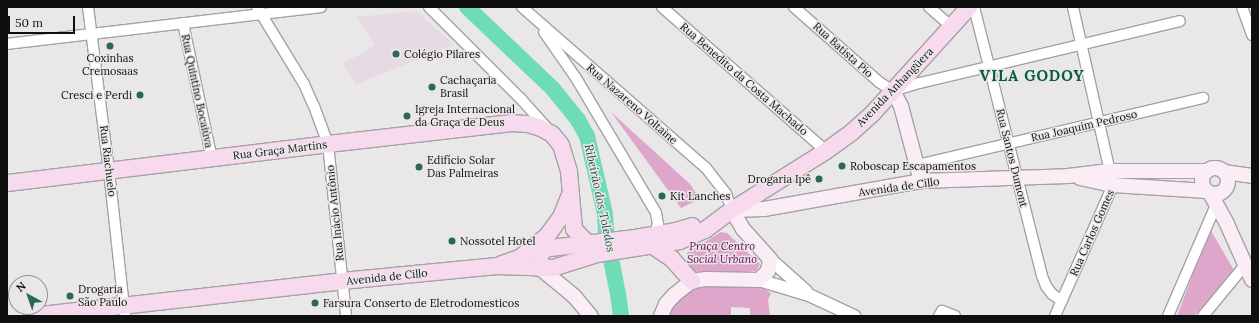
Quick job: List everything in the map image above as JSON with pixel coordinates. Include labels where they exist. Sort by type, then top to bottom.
[{"type":"main road","name":"Avenida Anhangüera","points":[[732,210],[826,151],[852,132],[894,91],[952,27],[976,8]]},
{"type":"main road","points":[[894,91],[901,106],[922,181]]},
{"type":"main road","name":"Rua Graça Martins","points":[[7,183],[512,123],[528,124],[541,128],[552,134]]},
{"type":"main road","points":[[552,134],[561,145],[566,156],[571,189],[574,229],[595,247]]},
{"type":"main road","points":[[1251,175],[1224,172],[1218,168],[1207,171],[1202,179],[1203,184],[1217,194],[1227,224],[1252,280]]},
{"type":"main road","name":"Avenida de Cillo","points":[[732,210],[764,209],[922,181],[1068,176],[1110,171],[1207,171]]},
{"type":"main road","points":[[1217,194],[1228,180],[1224,172]]},
{"type":"main road","points":[[1217,194],[1251,175]]},
{"type":"main road","name":"Avenida de Cillo","points":[[1068,176],[1113,185],[1217,194]]},
{"type":"main road","points":[[497,266],[521,257],[546,236],[561,217],[571,189]]},
{"type":"main road","points":[[591,316],[574,296],[540,268],[540,255],[544,250],[550,248],[636,244],[653,241],[668,244],[693,236],[732,210],[743,229],[770,259],[768,271],[759,280],[706,279],[692,281],[674,295],[666,304],[661,316]]},
{"type":"main road","points":[[653,241],[692,281]]},
{"type":"main road","name":"Avenida de Cillo","points":[[32,316],[125,311],[342,281],[497,266],[540,268]]},
{"type":"street","name":"Rua Riachuelo","points":[[88,7],[125,311]]},
{"type":"street","points":[[230,18],[244,7]]},
{"type":"street","points":[[7,44],[230,18],[259,10],[321,7]]},
{"type":"street","points":[[429,7],[521,98],[552,134]]},
{"type":"street","name":"Rua Nazareno Voltaine","points":[[522,7],[706,168],[726,194],[732,210]]},
{"type":"street","name":"Rua Benedito da Costa Machado","points":[[662,7],[826,151]]},
{"type":"street","name":"Rua Batista Pio","points":[[794,7],[879,82],[894,91]]},
{"type":"street","points":[[929,7],[952,27]]},
{"type":"street","name":"Rua Carlos Gomes","points":[[1055,316],[1113,185],[1073,7]]},
{"type":"street","points":[[1242,7],[1249,19],[1252,35]]},
{"type":"street","name":"Rua Santos Dumont","points":[[976,8],[989,66],[1042,276],[1046,286],[1052,294],[1062,301]]},
{"type":"street","name":"Rua Inácio Antônio","points":[[259,10],[304,84],[328,144],[346,316]]},
{"type":"street","points":[[534,17],[576,78],[656,213],[658,224],[653,241]]},
{"type":"street","points":[[894,91],[989,66],[1180,21]]},
{"type":"street","name":"Rua Quintino Bocaiúva","points":[[183,23],[212,159]]},
{"type":"street","points":[[576,78],[582,71],[590,67]]},
{"type":"street","points":[[512,123],[520,118],[523,112],[521,98]]},
{"type":"street","name":"Rua Joaquim Pedroso","points":[[918,165],[1203,98]]},
{"type":"street","points":[[1168,316],[1217,194]]},
{"type":"street","points":[[770,259],[810,295]]},
{"type":"street","points":[[1203,316],[1245,265]]},
{"type":"street","points":[[759,280],[810,295],[854,316]]},
{"type":"street","points":[[938,316],[942,311],[955,316]]},
{"type":"shaded area","name":"Colégio Pilares","points":[[417,11],[454,45],[356,84],[343,64],[375,45],[356,17]]},
{"type":"green space","points":[[611,112],[690,184],[700,199],[681,208]]},
{"type":"green space","points":[[1210,229],[1235,272],[1194,316],[1177,316]]},
{"type":"green space","name":"Praça Centro Social Urbano","points":[[721,232],[727,233],[760,264],[756,271],[700,274],[688,266],[687,253]]},
{"type":"green space","points":[[756,284],[771,293],[768,300],[770,316],[750,316],[750,308],[731,307],[731,316],[664,316],[670,305],[692,285]]},
{"type":"waterway","name":"Ribeirão dos Toledos","points":[[467,7],[553,89],[578,120],[587,136],[605,214],[606,234],[621,316]]},
{"type":"place","name":"Coxinhas Cremosaas","points":[[110,46]]},
{"type":"place","name":"Colégio Pilares","points":[[396,54]]},
{"type":"place","name":"Cachaçaria Brasil","points":[[432,87]]},
{"type":"place","name":"Cresci e Perdi","points":[[140,95]]},
{"type":"place","name":"Igreja Internacional da Graça de Deus","points":[[407,116]]},
{"type":"place","name":"Roboscap Escapamentos","points":[[842,166]]},
{"type":"place","name":"Edifício Solar Das Palmeiras","points":[[419,167]]},
{"type":"place","name":"Drogaria Ipê","points":[[819,179]]},
{"type":"place","name":"Kit Lanches","points":[[662,196]]},
{"type":"place","name":"Nossotel Hotel","points":[[452,241]]},
{"type":"place","name":"Drogaria São Paulo","points":[[70,296]]},
{"type":"place","name":"Farsura Conserto de Eletrodomesticos","points":[[315,303]]},
{"type":"district","name":"VILA GODOY","points":[[1032,76]]}]
